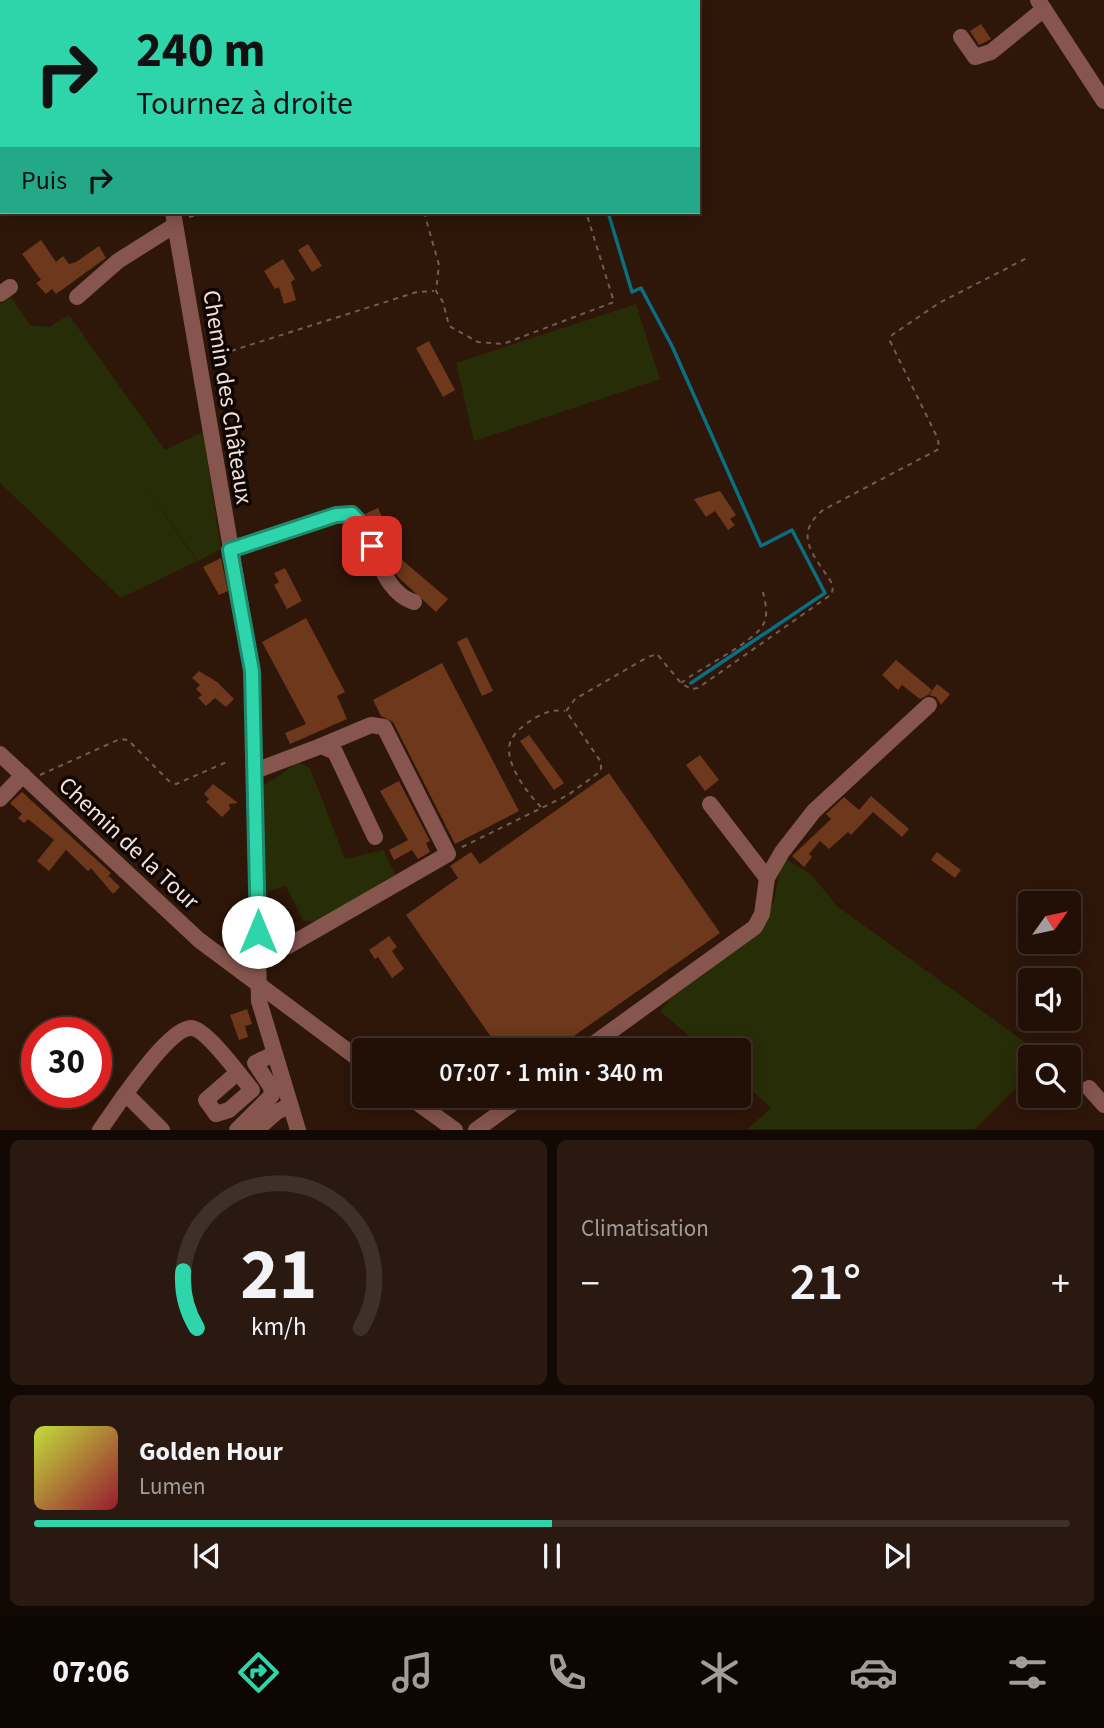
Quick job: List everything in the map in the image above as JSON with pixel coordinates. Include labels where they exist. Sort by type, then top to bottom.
[{"type":"street","points":[[961,37],[975,57],[991,52],[1041,5],[1104,101]]},
{"type":"street","points":[[77,297],[118,261],[174,219]]},
{"type":"street","name":"Chemin des Châteaux","points":[[174,219],[252,671],[259,1001],[298,1129]]},
{"type":"street","points":[[230,550],[336,515],[352,514],[363,526],[391,585],[402,598],[414,602]]},
{"type":"street","points":[[601,1038],[755,926],[762,914],[767,878],[774,862],[814,811],[929,705]]},
{"type":"street","points":[[255,771],[371,725],[384,727],[448,854],[288,946],[257,956]]},
{"type":"street","points":[[321,746],[335,752],[374,837]]},
{"type":"street","name":"Chemin de la Tour","points":[[0,754],[200,940],[352,1054]]},
{"type":"street","points":[[0,799],[26,778]]},
{"type":"street","points":[[710,804],[767,878]]},
{"type":"street","points":[[100,1129],[123,1097],[175,1036],[192,1028],[207,1038],[237,1073]]},
{"type":"street","points":[[237,1129],[272,1095],[271,1087],[255,1063],[274,1054]]},
{"type":"street","points":[[1089,1088],[1104,1105]]},
{"type":"street","points":[[123,1097],[131,1099],[162,1129]]},
{"type":"street","points":[[256,1129],[278,1111],[290,1106]]},
{"type":"street","points":[[425,1108],[455,1129]]},
{"type":"street","points":[[476,1129],[506,1108]]},
{"type":"path","points":[[174,219],[198,214]]},
{"type":"path","points":[[425,214],[439,265],[436,291],[443,302],[449,326],[478,342],[503,344],[614,302],[587,214]]},
{"type":"path","points":[[566,711],[575,699],[657,654],[681,683],[691,690],[698,688],[832,594],[833,585],[807,541],[806,531],[812,519],[823,510],[939,449],[938,439],[890,341],[892,335],[939,303],[1027,258]]},
{"type":"path","points":[[200,359],[220,356],[417,292],[436,291]]},
{"type":"path","points":[[681,683],[752,636],[763,624],[766,612],[763,592]]},
{"type":"path","points":[[448,854],[568,795],[601,771],[601,762],[566,711],[555,709],[542,714],[519,729],[510,743],[510,757],[522,783],[541,807]]},
{"type":"path","points":[[26,778],[120,739],[128,740],[169,781],[176,783],[229,761]]},
{"type":"green space","points":[[11,297],[30,325],[49,327],[69,315],[165,450],[203,432],[221,549],[198,561],[129,464],[197,561],[121,598],[0,483],[0,304]]},
{"type":"green space","points":[[636,304],[660,379],[474,441],[456,363]]},
{"type":"green space","points":[[299,762],[310,768],[345,859],[384,850],[395,875],[340,912],[316,921],[303,921],[286,886],[268,891],[267,939],[264,939],[263,786]]},
{"type":"green space","points":[[783,858],[811,874],[837,906],[1029,1045],[1018,1045],[1018,1086],[975,1129],[747,1129],[771,1108],[751,1090],[751,1038],[691,1038],[660,1011],[670,999],[761,931],[773,903]]},
{"type":"building","points":[[981,24],[991,39],[979,45],[970,31]]},
{"type":"building","points":[[41,240],[56,262],[63,256],[69,264],[76,262],[99,246],[106,258],[56,294],[52,289],[46,294],[36,283],[41,280],[22,254]]},
{"type":"building","points":[[308,244],[322,266],[312,272],[298,250]]},
{"type":"building","points":[[283,259],[295,279],[291,282],[296,300],[284,304],[279,287],[275,289],[264,271]]},
{"type":"building","points":[[429,341],[455,390],[443,397],[416,348]]},
{"type":"building","points":[[720,491],[736,515],[730,519],[735,525],[728,530],[715,511],[706,517],[694,499]]},
{"type":"building","points":[[378,508],[391,537],[381,543],[365,514]]},
{"type":"building","points":[[394,553],[448,599],[436,612],[398,577],[388,559]]},
{"type":"building","points":[[221,558],[228,591],[219,595],[203,567]]},
{"type":"building","points":[[285,568],[302,601],[287,609],[274,585],[279,582],[274,573]]},
{"type":"building","points":[[306,618],[345,692],[337,696],[347,719],[290,744],[285,733],[306,724],[262,642]]},
{"type":"building","points":[[467,637],[493,691],[482,696],[457,642]]},
{"type":"building","points":[[896,660],[932,690],[928,695],[920,699],[902,685],[898,690],[882,675]]},
{"type":"building","points":[[442,663],[519,811],[455,844],[393,722],[381,716],[373,700]]},
{"type":"building","points":[[199,671],[217,682],[234,699],[226,707],[215,698],[206,706],[198,698],[202,695],[196,689],[200,685],[192,678]]},
{"type":"building","points":[[937,684],[950,694],[941,705],[936,697],[929,695]]},
{"type":"building","points":[[529,735],[564,783],[554,790],[520,741]]},
{"type":"building","points":[[700,755],[719,780],[705,791],[686,765]]},
{"type":"building","points":[[609,773],[720,933],[571,1038],[492,1038],[406,915],[458,878],[450,866],[471,852],[480,864]]},
{"type":"building","points":[[399,781],[430,841],[426,843],[430,852],[418,859],[412,850],[394,860],[389,850],[408,840],[380,791]]},
{"type":"building","points":[[213,784],[238,803],[229,804],[230,809],[222,817],[206,802],[209,799],[204,794]]},
{"type":"building","points":[[22,792],[111,873],[105,880],[109,876],[120,887],[113,894],[91,868],[88,871],[66,850],[49,871],[37,861],[54,840],[28,819],[24,823],[18,818],[22,814],[10,803]]},
{"type":"building","points":[[871,796],[909,829],[902,837],[873,812],[851,835],[848,832],[829,849],[820,841],[809,854],[812,857],[804,867],[792,856],[831,819],[826,814],[844,797],[859,810]]},
{"type":"building","points":[[937,852],[961,870],[955,878],[931,860]]},
{"type":"building","points":[[389,936],[397,947],[392,951],[404,969],[392,978],[378,957],[375,959],[369,950]]},
{"type":"building","points":[[247,1009],[252,1024],[245,1026],[248,1037],[239,1040],[230,1015]]},
{"type":"waterway","points":[[609,214],[632,292],[641,288],[672,346],[761,546],[792,530],[825,593],[691,683]]},
{"type":"route","points":[[258,932],[252,671],[230,550],[336,515],[352,514],[363,526],[372,546]]}]
